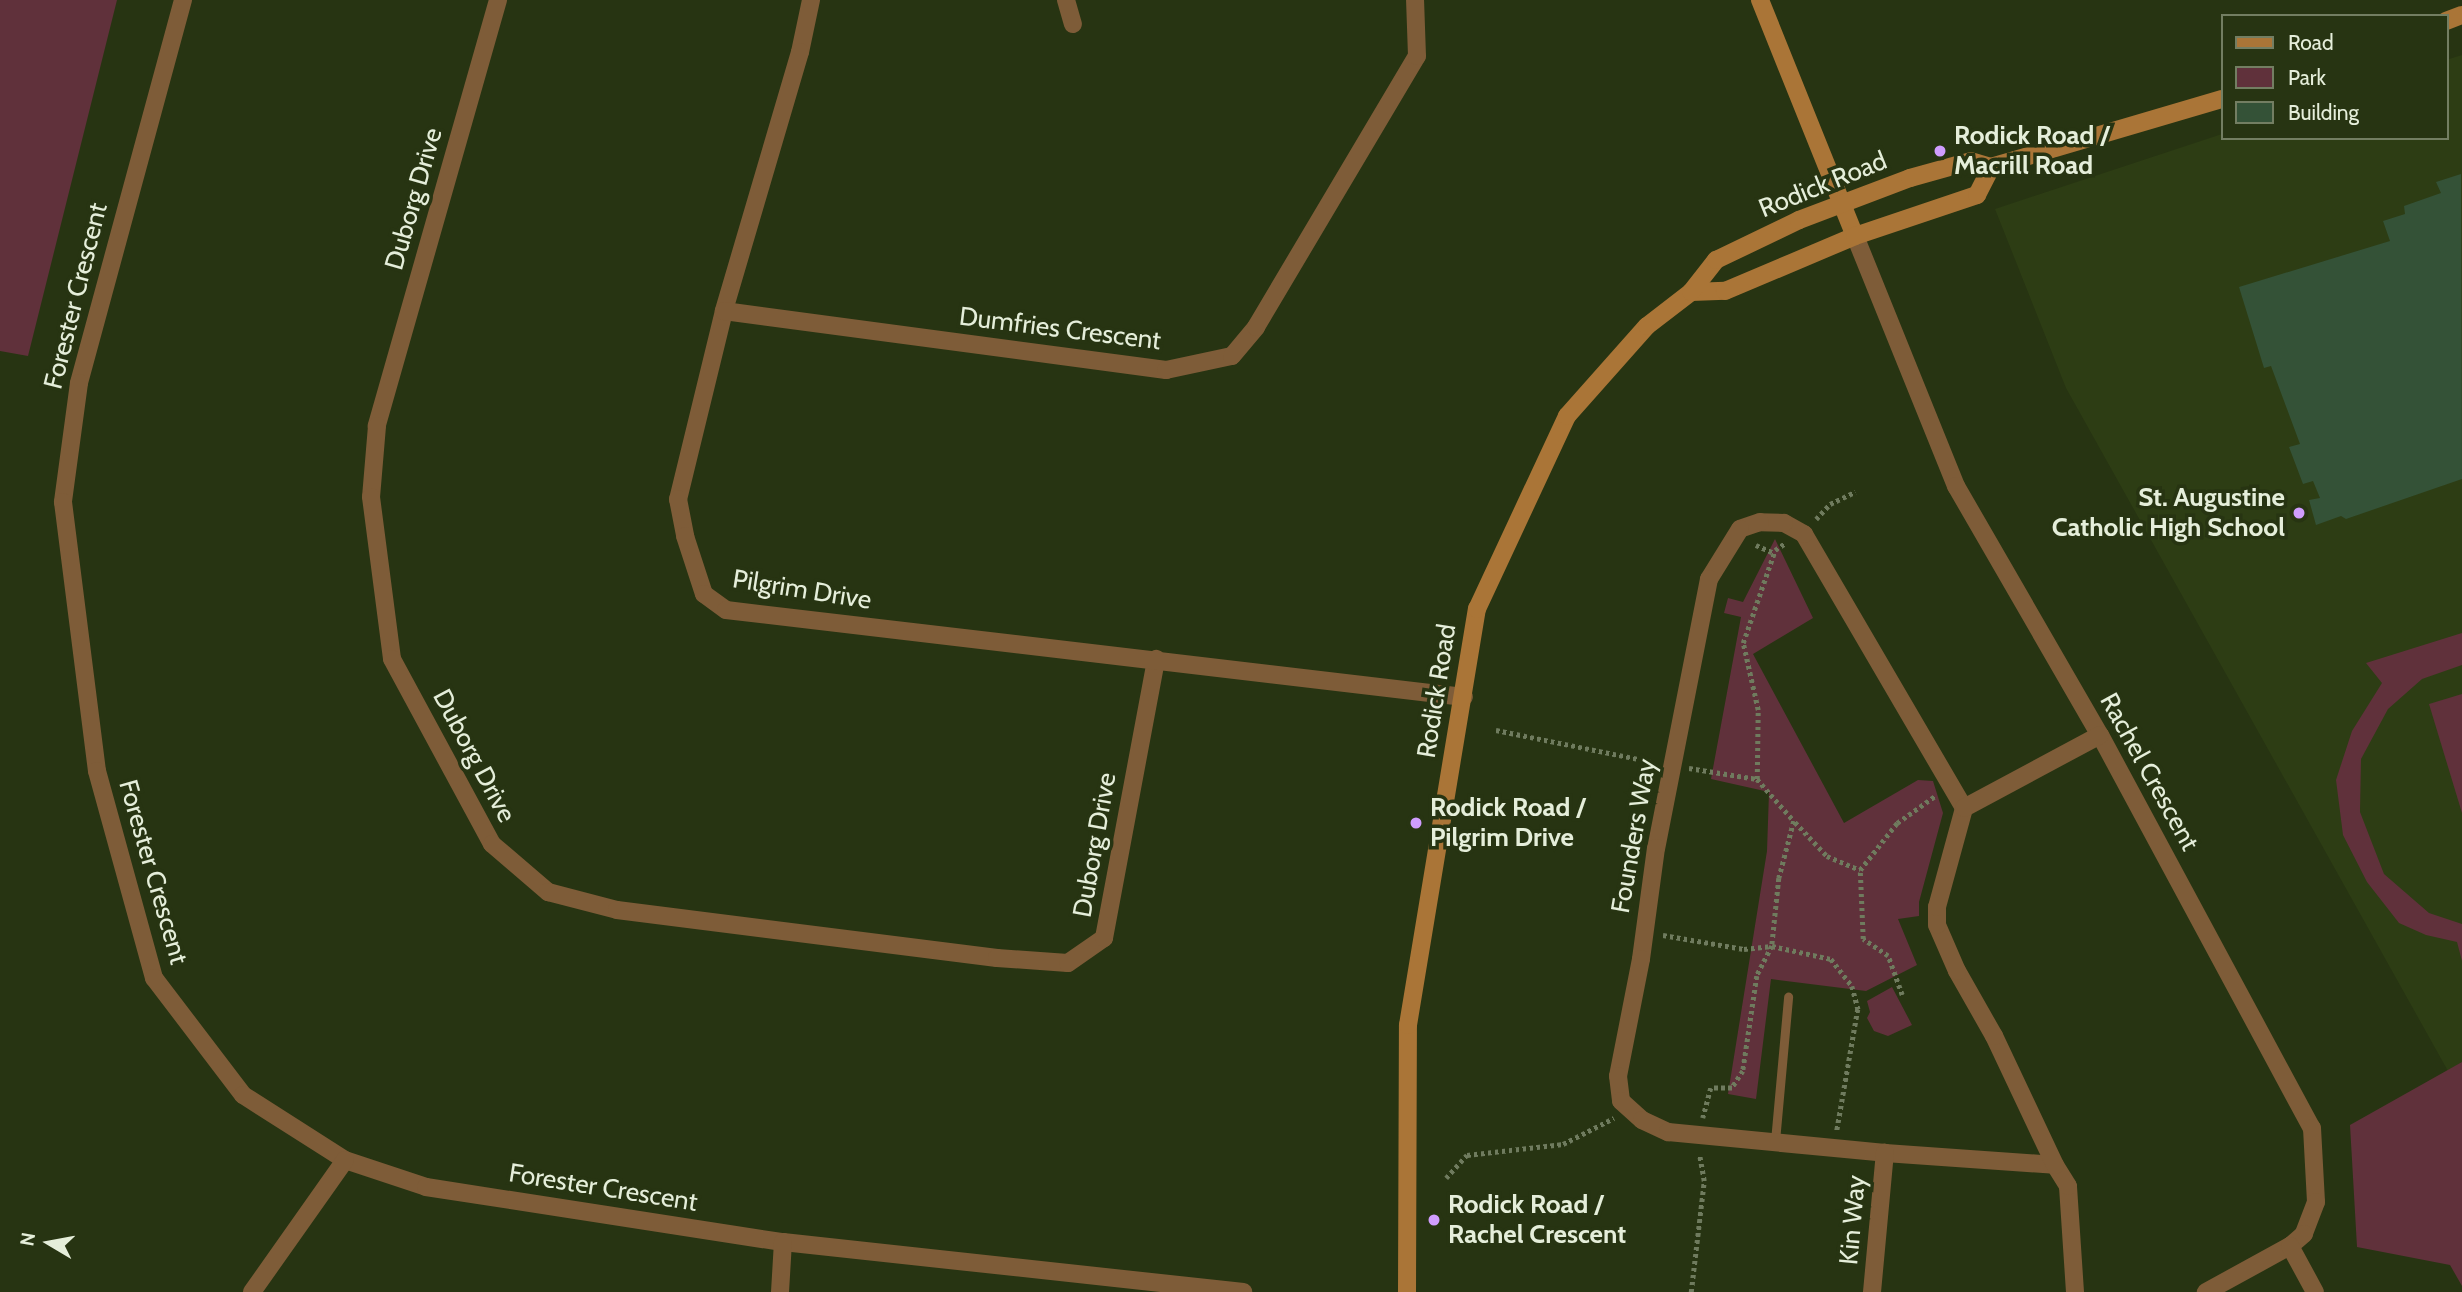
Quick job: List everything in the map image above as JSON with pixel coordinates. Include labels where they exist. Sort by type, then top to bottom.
[{"type":"main road","points":[[1759,0],[1855,236]]},
{"type":"main road","name":"Rodick Road","points":[[1407,1292],[1408,1025],[1477,609],[1567,416],[1647,326],[1691,292],[1716,260],[1799,220],[1910,178],[1971,161],[1991,167],[2220,100]]},
{"type":"main road","points":[[1691,292],[1725,291],[1855,236],[1977,195],[1991,167]]},
{"type":"street","name":"Forester Crescent","points":[[183,0],[79,383],[63,502],[97,771],[154,978],[243,1096],[345,1160],[426,1187],[783,1242],[1088,1283],[1243,1292]]},
{"type":"street","name":"Duborg Drive","points":[[498,0],[377,426],[370,497],[392,659],[492,844],[548,892],[617,910],[996,958],[1068,962],[1104,938],[1156,659]]},
{"type":"street","name":"Pilgrim Drive","points":[[811,0],[800,52],[724,311],[678,499],[685,536],[704,594],[726,610],[1464,697]]},
{"type":"street","points":[[1066,0],[1073,24]]},
{"type":"street","name":"Dumfries Crescent","points":[[724,311],[1166,370],[1232,356],[1256,327],[1417,56],[1415,0]]},
{"type":"street","name":"Rachel Crescent","points":[[1855,236],[1956,486],[2100,735],[2312,1128],[2316,1202],[2304,1234],[2290,1246],[2206,1292]]},
{"type":"street","name":"Founders Way","points":[[1629,1110],[1621,1101],[1618,1076],[1642,959],[1656,848],[1709,579],[1740,529],[1760,522],[1784,523],[1802,533]]},
{"type":"street","points":[[1802,533],[1964,808],[1942,886],[1937,925],[1957,971],[1994,1036],[2054,1165],[2068,1186],[2075,1292]]},
{"type":"street","points":[[1964,808],[2100,735]]},
{"type":"street","points":[[1629,1110],[1668,1132],[1885,1153],[2054,1165]]},
{"type":"street","name":"Kin Way","points":[[1872,1292],[1885,1153]]},
{"type":"street","points":[[252,1292],[345,1160]]},
{"type":"street","points":[[780,1292],[783,1242]]},
{"type":"street","points":[[2290,1246],[2315,1292]]},
{"type":"lane","points":[[1775,1142],[1788,998]]},
{"type":"path","points":[[1757,779],[1758,710],[1743,643],[1775,550],[1802,533],[1830,505],[1855,492]]},
{"type":"path","points":[[1902,995],[1888,956],[1863,939],[1860,870],[1897,823],[1927,799],[1954,790]]},
{"type":"path","points":[[1794,821],[1827,856],[1860,870]]},
{"type":"path","points":[[1446,1178],[1467,1155],[1563,1144],[1629,1110]]},
{"type":"shaded area","name":"St. Augustine Catholic High School","points":[[2462,55],[2462,1062],[2448,1071],[2066,388],[1995,209],[2220,135],[2220,140],[2448,140],[2448,59]]},
{"type":"green space","points":[[0,0],[117,0],[28,356],[0,351]]},
{"type":"green space","points":[[1775,539],[1813,618],[1753,654],[1844,823],[1918,780],[1933,781],[1943,813],[1919,902],[1919,916],[1898,919],[1917,965],[1866,991],[1771,979],[1756,1099],[1728,1094],[1767,851],[1769,792],[1711,779],[1741,617],[1724,613],[1728,598],[1743,602]]},
{"type":"green space","points":[[2462,633],[2462,665],[2422,679],[2388,709],[2361,759],[2360,812],[2384,874],[2429,913],[2462,924],[2462,961],[2457,942],[2426,935],[2399,923],[2367,882],[2343,835],[2336,780],[2352,731],[2382,683],[2366,663]]},
{"type":"green space","points":[[2462,694],[2462,813],[2429,704]]},
{"type":"green space","points":[[1892,987],[1912,1025],[1888,1036],[1874,1031],[1867,1018],[1870,1012],[1867,1001]]},
{"type":"green space","points":[[2462,1062],[2462,1286],[2450,1265],[2357,1247],[2350,1125]]},
{"type":"building","points":[[2461,174],[2462,479],[2346,519],[2341,516],[2316,525],[2309,500],[2320,498],[2313,481],[2303,484],[2289,447],[2300,444],[2271,366],[2264,368],[2239,287],[2390,241],[2383,221],[2405,214],[2404,206],[2441,193],[2436,182]]},
{"type":"place","name":"Rodick Road / Macrill Road","points":[[1940,151]]},
{"type":"place","name":"St. Augustine Catholic High School","points":[[2299,513]]},
{"type":"place","name":"Rodick Road / Pilgrim Drive","points":[[1416,823]]},
{"type":"place","name":"Rodick Road / Rachel Crescent","points":[[1434,1220]]}]
